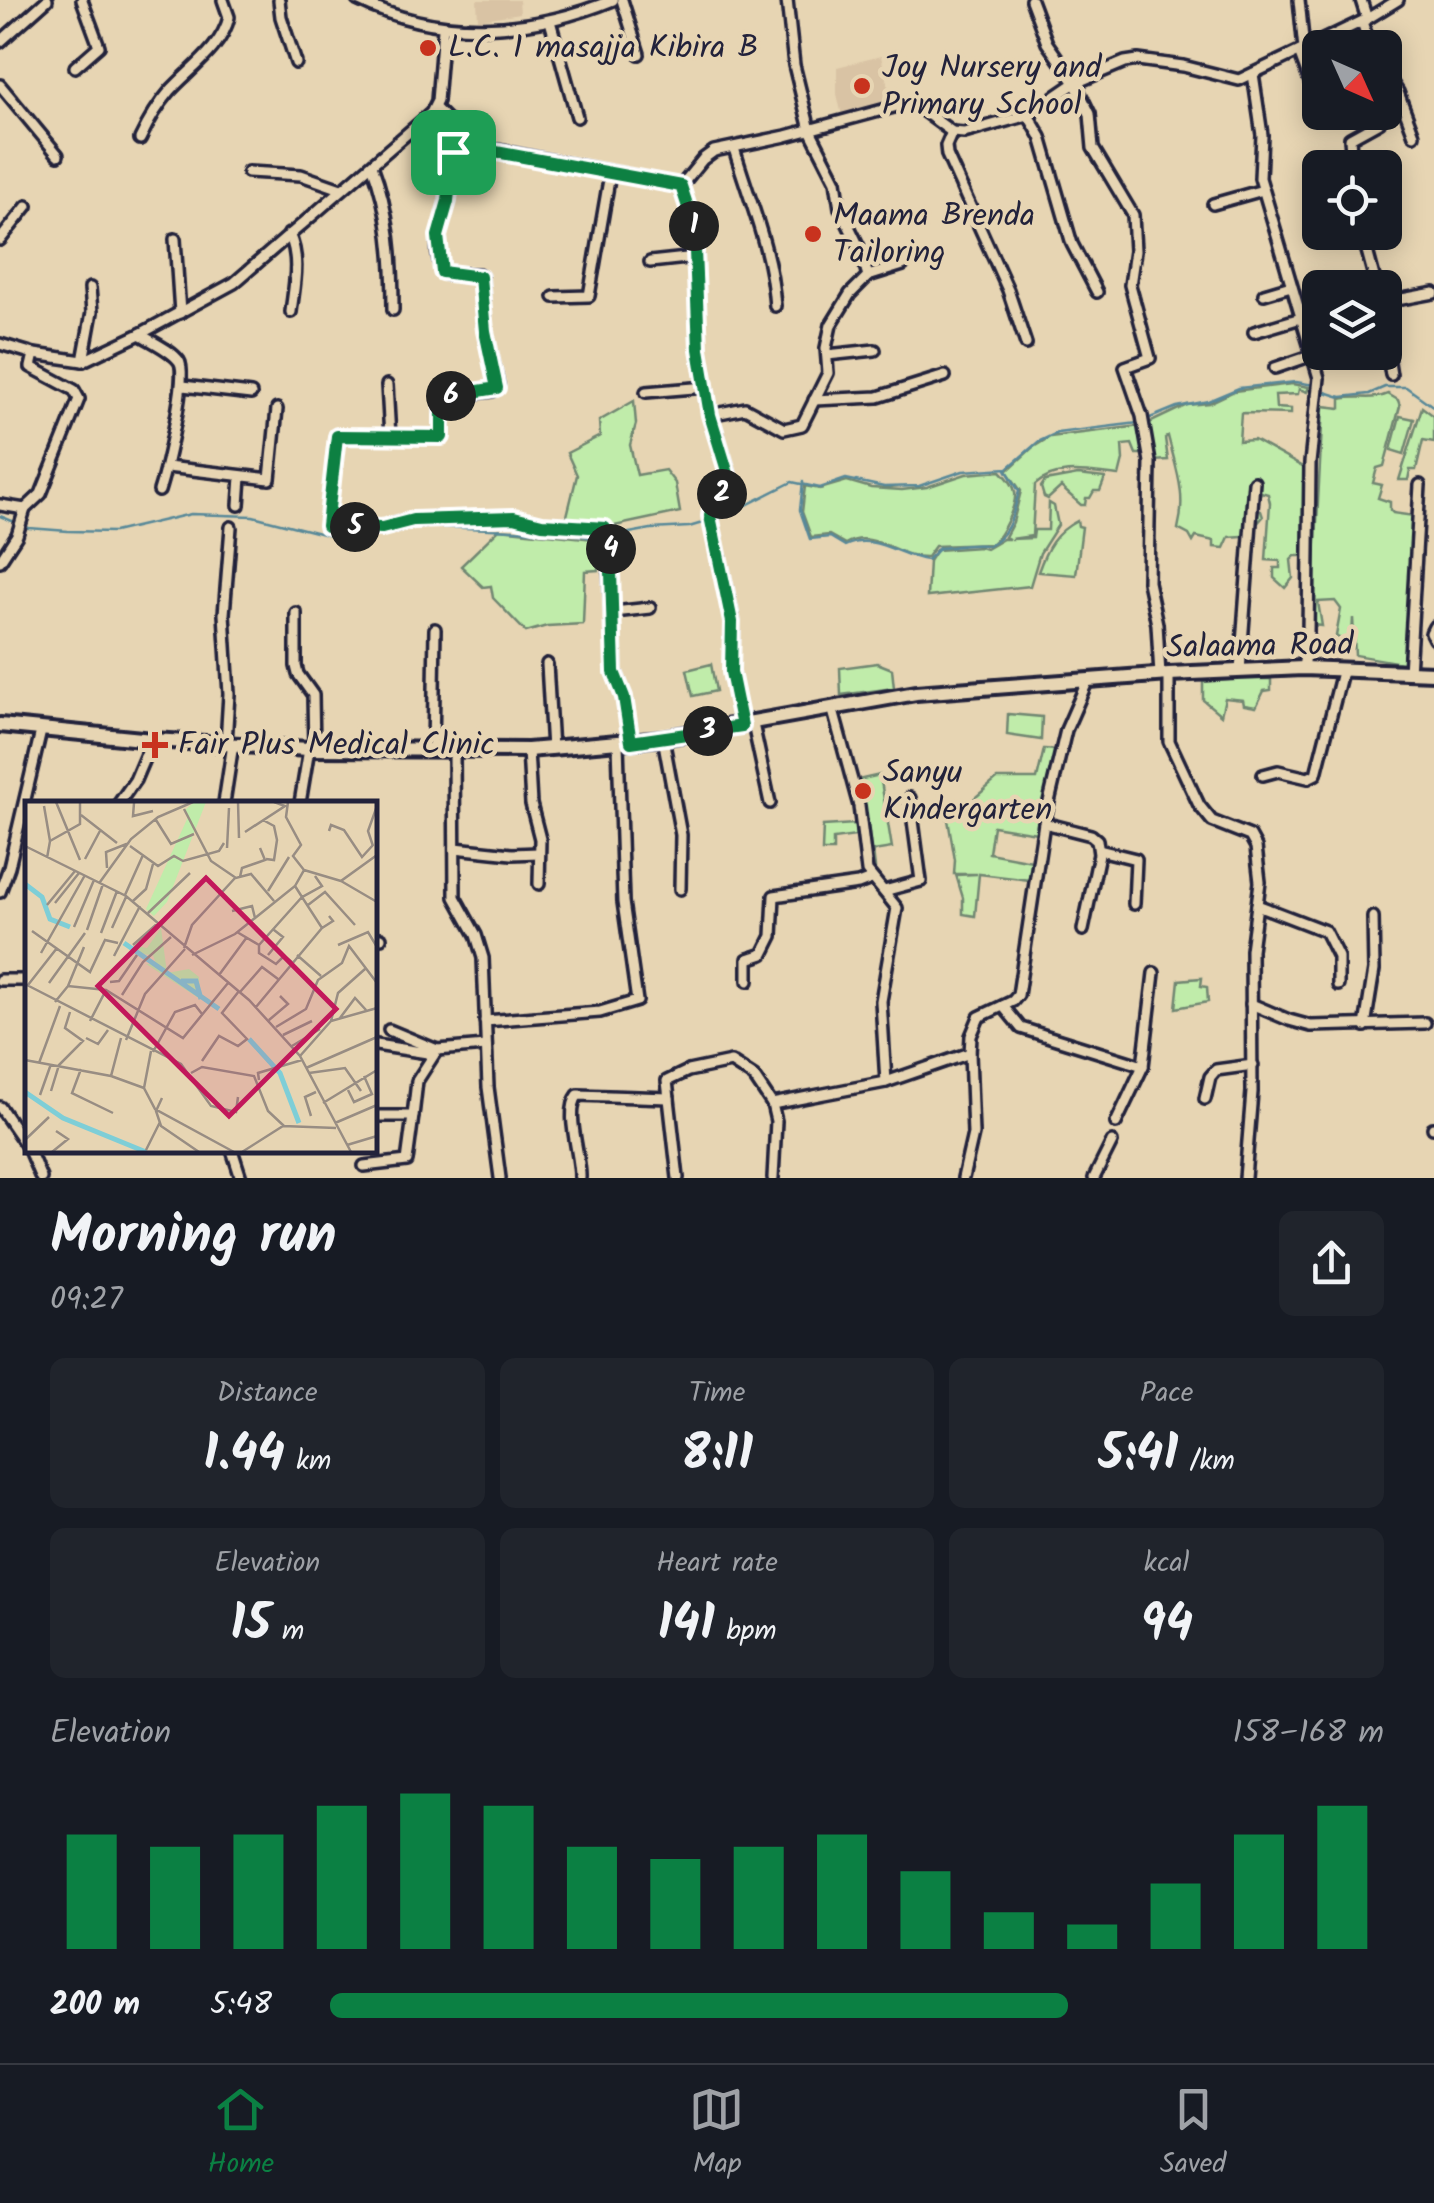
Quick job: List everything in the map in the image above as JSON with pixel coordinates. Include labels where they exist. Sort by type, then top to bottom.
[{"type":"main road","name":"Salaama Road","points":[[0,725],[152,740],[312,748],[528,750],[664,738],[916,693],[1303,668],[1434,674]]},
{"type":"street","points":[[0,42],[46,0]]},
{"type":"street","points":[[74,66],[100,44],[82,0]]},
{"type":"street","points":[[140,139],[166,96],[221,36],[229,17],[223,0]]},
{"type":"street","points":[[279,0],[296,63]]},
{"type":"street","points":[[357,0],[404,20],[444,28],[550,21],[614,0]]},
{"type":"street","points":[[622,0],[639,54]]},
{"type":"street","points":[[788,0],[794,64],[810,130],[836,181],[840,208],[868,276]]},
{"type":"street","points":[[1031,0],[1047,42],[1075,82],[1090,114],[1091,143],[1133,215],[1135,251],[1130,285],[1150,358],[1126,368],[1142,416],[1150,472],[1148,582],[1164,675],[1169,741],[1204,814],[1254,840],[1260,882],[1251,950],[1252,1065],[1246,1178]]},
{"type":"street","points":[[1300,0],[1302,53]]},
{"type":"street","points":[[1361,0],[1366,30]]},
{"type":"street","points":[[681,186],[702,159],[714,151],[904,104],[918,107],[952,132],[964,133],[1028,115],[1075,82],[1138,60],[1183,66],[1231,80],[1254,74],[1398,0]]},
{"type":"street","points":[[550,21],[577,117]]},
{"type":"street","points":[[0,344],[83,361],[234,283],[435,108],[444,28]]},
{"type":"street","points":[[1254,74],[1262,125],[1262,190],[1302,321]]},
{"type":"street","points":[[0,86],[58,155]]},
{"type":"street","points":[[435,108],[446,119],[453,152],[448,201],[438,236],[441,269],[446,274],[480,277],[485,331],[498,386],[492,391],[442,397],[442,437],[337,436],[327,526],[382,528],[413,520],[514,517],[542,524],[605,528],[610,538],[614,672],[624,697],[624,914],[637,1001],[600,1012],[485,1021]]},
{"type":"street","points":[[1402,111],[1414,135]]},
{"type":"street","points":[[1028,115],[1041,137],[1076,253],[1097,292]]},
{"type":"street","points":[[1351,150],[1350,138],[1364,130]]},
{"type":"street","points":[[952,132],[947,155],[1002,277],[1026,344]]},
{"type":"street","points":[[734,148],[752,207],[760,220],[773,277],[774,306]]},
{"type":"street","points":[[453,152],[498,150],[681,186]]},
{"type":"street","points":[[372,165],[386,201],[393,310]]},
{"type":"street","points":[[248,172],[300,175],[342,189]]},
{"type":"street","points":[[554,298],[584,298],[590,293],[610,174]]},
{"type":"street","points":[[681,186],[694,226],[699,349],[710,415],[728,474],[727,487],[711,509],[711,520],[732,622],[731,672],[770,803]]},
{"type":"street","points":[[1213,204],[1262,190]]},
{"type":"street","points":[[0,240],[27,206]]},
{"type":"street","points":[[289,234],[295,247],[296,276],[291,312]]},
{"type":"street","points":[[174,239],[180,313]]},
{"type":"street","points":[[650,262],[696,257]]},
{"type":"street","points":[[710,415],[745,408],[784,429],[804,423],[828,373],[826,343],[830,325],[850,294],[868,276],[903,264]]},
{"type":"street","points":[[1264,294],[1291,286]]},
{"type":"street","points":[[83,361],[92,312],[90,288]]},
{"type":"street","points":[[1402,300],[1434,293]]},
{"type":"street","points":[[1254,332],[1301,318]]},
{"type":"street","points":[[140,334],[179,360],[182,386],[159,491]]},
{"type":"street","points":[[827,355],[875,350]]},
{"type":"street","points":[[0,561],[21,526],[24,510],[41,494],[79,399],[74,390],[31,367],[34,354]]},
{"type":"street","points":[[1276,368],[1302,359]]},
{"type":"street","points":[[1303,668],[1308,636],[1310,463],[1317,370]]},
{"type":"street","points":[[1390,370],[1391,375]]},
{"type":"street","points":[[814,400],[878,397],[944,376]]},
{"type":"street","points":[[387,384],[390,436]]},
{"type":"street","points":[[182,386],[251,394]]},
{"type":"street","points":[[646,392],[706,387]]},
{"type":"street","points":[[166,467],[270,480],[276,408]]},
{"type":"street","points":[[239,506],[241,476]]},
{"type":"street","points":[[1240,671],[1254,482]]},
{"type":"street","points":[[1409,673],[1420,486]]},
{"type":"street","points":[[0,505],[24,510]]},
{"type":"street","points":[[224,801],[230,743],[224,614],[231,527]]},
{"type":"street","points":[[614,612],[650,608]]},
{"type":"street","points":[[296,613],[296,666],[313,695],[312,748],[300,801]]},
{"type":"street","points":[[1434,627],[1434,640]]},
{"type":"street","points":[[434,751],[435,629]]},
{"type":"street","points":[[547,664],[552,749]]},
{"type":"street","points":[[1263,776],[1273,770],[1308,778],[1316,774],[1342,672]]},
{"type":"street","points":[[962,1178],[974,1124],[970,1053],[975,1022],[1013,1001],[1021,986],[1044,823],[1066,730],[1087,682]]},
{"type":"street","points":[[832,707],[859,806],[866,868],[896,904],[898,914],[881,1001],[886,1082]]},
{"type":"street","points":[[26,801],[42,731]]},
{"type":"street","points":[[664,738],[680,823],[680,889]]},
{"type":"street","points":[[121,801],[152,740]]},
{"type":"street","points":[[454,750],[455,898],[482,951],[486,1046],[500,1178]]},
{"type":"street","points":[[528,750],[531,804],[540,840],[539,884]]},
{"type":"street","points":[[884,891],[922,881],[910,798]]},
{"type":"street","points":[[0,892],[25,803]]},
{"type":"street","points":[[1044,823],[1091,835],[1096,840],[1098,850],[1082,930]]},
{"type":"street","points":[[455,848],[538,853]]},
{"type":"street","points":[[1098,850],[1136,859],[1134,904]]},
{"type":"street","points":[[748,981],[748,959],[763,954],[772,936],[774,896],[872,879]]},
{"type":"street","points":[[1257,905],[1325,931],[1338,956],[1338,985]]},
{"type":"street","points":[[1366,1026],[1374,970],[1373,916]]},
{"type":"street","points":[[1116,1123],[1144,1066],[1154,973]]},
{"type":"street","points":[[1251,1004],[1300,1024],[1425,1024]]},
{"type":"street","points":[[1003,1006],[1021,1028],[1144,1066]]},
{"type":"street","points":[[390,1030],[435,1052]]},
{"type":"street","points":[[378,1045],[435,1052],[486,1046]]},
{"type":"street","points":[[364,1166],[407,1161],[417,1081],[435,1052]]},
{"type":"street","points":[[772,1104],[886,1082],[970,1053]]},
{"type":"street","points":[[678,1178],[666,1085],[671,1078],[732,1062],[754,1077],[772,1104],[776,1121],[774,1178]]},
{"type":"street","points":[[1205,1099],[1210,1077],[1216,1070],[1252,1065]]},
{"type":"street","points":[[580,1178],[571,1110],[578,1096],[670,1098]]},
{"type":"street","points":[[0,1108],[25,1145]]},
{"type":"street","points":[[378,1116],[412,1116]]},
{"type":"street","points":[[1094,1178],[1112,1142]]},
{"type":"street","points":[[30,1153],[41,1178]]},
{"type":"street","points":[[233,1153],[241,1178]]},
{"type":"shaded area","points":[[477,0],[519,0],[520,13],[478,20]]},
{"type":"shaded area","name":"Joy Nursery and Primary School","points":[[881,56],[891,99],[842,116],[837,67]]},
{"type":"green space","points":[[1292,384],[1309,387],[1307,392],[1299,389],[1298,394],[1275,395],[1276,408],[1291,409],[1291,414],[1241,413],[1239,441],[1254,440],[1306,469],[1304,556],[1291,560],[1293,578],[1285,588],[1274,578],[1274,568],[1280,568],[1280,561],[1266,560],[1268,494],[1261,492],[1255,509],[1263,517],[1255,526],[1255,535],[1229,537],[1224,548],[1196,537],[1193,542],[1178,529],[1181,493],[1168,436],[1168,460],[1153,461],[1147,424],[1187,405],[1209,403],[1234,391]]},
{"type":"green space","points":[[1388,394],[1400,406],[1384,466],[1377,468],[1373,483],[1382,485],[1378,498],[1390,502],[1393,513],[1414,516],[1407,664],[1355,655],[1353,618],[1352,636],[1343,641],[1336,636],[1341,609],[1335,601],[1318,602],[1322,626],[1313,625],[1312,618],[1323,406],[1341,408],[1341,399]]},
{"type":"green space","points":[[634,401],[636,424],[630,445],[637,475],[665,470],[675,483],[680,512],[610,527],[566,520],[577,475],[567,453],[600,436],[599,421]]},
{"type":"green space","points":[[1422,407],[1434,416],[1434,442],[1423,440],[1416,470],[1410,470],[1408,480],[1399,480]]},
{"type":"green space","points":[[1400,416],[1414,419],[1404,454],[1391,450]]},
{"type":"green space","points":[[1141,426],[1144,454],[1136,454],[1132,444],[1122,445],[1119,476],[1065,472],[1035,485],[1032,536],[1011,539],[1033,538],[1034,530],[1048,530],[1049,503],[1054,506],[1058,525],[1040,553],[1030,586],[927,597],[929,561],[936,550],[986,549],[1009,539],[1005,537],[1021,491],[1007,471],[1032,448],[1050,437]]},
{"type":"green space","points":[[1001,471],[1010,480],[1015,498],[1004,527],[991,544],[935,546],[927,557],[866,539],[845,544],[829,535],[811,537],[802,512],[805,486],[820,489],[847,481],[871,488],[902,490],[927,487],[966,474]]},
{"type":"green space","points":[[1078,475],[1105,478],[1100,491],[1086,498],[1085,505],[1061,487],[1048,499],[1044,497],[1041,487],[1045,481]]},
{"type":"green space","points":[[1077,521],[1082,527],[1076,575],[1038,572],[1052,542]]},
{"type":"green space","points":[[499,529],[604,540],[605,558],[598,558],[598,570],[585,571],[583,624],[547,626],[526,632],[493,598],[491,586],[483,587],[461,566]]},
{"type":"green space","points":[[877,663],[892,669],[894,688],[841,695],[840,668]]},
{"type":"green space","points":[[711,664],[716,691],[693,696],[687,670]]},
{"type":"green space","points":[[1271,679],[1271,690],[1264,691],[1256,707],[1244,705],[1243,700],[1225,698],[1221,715],[1203,700],[1203,682]]},
{"type":"green space","points":[[1008,714],[1042,717],[1041,740],[1007,735]]},
{"type":"green space","points":[[1044,749],[1056,750],[1037,833],[993,826],[989,853],[1032,861],[1030,880],[979,874],[975,916],[963,914],[956,875],[977,874],[954,874],[946,808],[970,802],[997,779],[1037,779]]},
{"type":"green space","points":[[880,775],[892,848],[873,851],[875,868],[869,872],[865,813],[858,780]]},
{"type":"green space","points":[[855,824],[856,836],[833,839],[833,851],[822,851],[823,826]]},
{"type":"green space","points":[[1202,978],[1208,1002],[1176,1008],[1179,980]]},
{"type":"waterway","points":[[717,520],[792,482],[820,488],[846,479],[884,487],[919,486],[963,471],[1008,468],[1038,442],[1057,433],[1138,423],[1239,388],[1296,382],[1314,385]]},
{"type":"waterway","points":[[1319,390],[1341,397],[1369,394],[1385,387],[1406,387],[1434,407]]},
{"type":"waterway","points":[[803,482],[800,510],[810,539],[830,537],[845,546],[855,542],[876,543],[927,560],[939,548],[988,546],[1002,536],[1019,491],[1006,469]]},
{"type":"waterway","points":[[0,516],[29,528],[68,531],[114,532],[191,514],[253,516],[331,536],[359,536],[417,526],[566,532],[597,539],[709,521]]},
{"type":"place","name":"L.C. 1 masajja Kibira B","points":[[428,48]]},
{"type":"place","name":"Joy Nursery and Primary School","points":[[862,86]]},
{"type":"place","name":"Maama Brenda Tailoring","points":[[813,234]]},
{"type":"place","name":"Fair Plus Medical Clinic","points":[[155,745]]},
{"type":"place","name":"Sanyu Kindergarten","points":[[863,791]]},
{"type":"route","points":[[498,150],[681,186],[694,226],[699,349],[710,415],[728,474],[727,487],[710,516],[732,622],[731,672],[742,726],[631,742],[624,697],[614,672],[610,538],[605,528],[542,524],[514,517],[413,520],[382,528],[327,526],[337,436],[442,437],[442,397],[492,391],[498,386],[485,331],[480,277],[441,271],[438,236],[448,201],[453,152],[498,150]]}]
